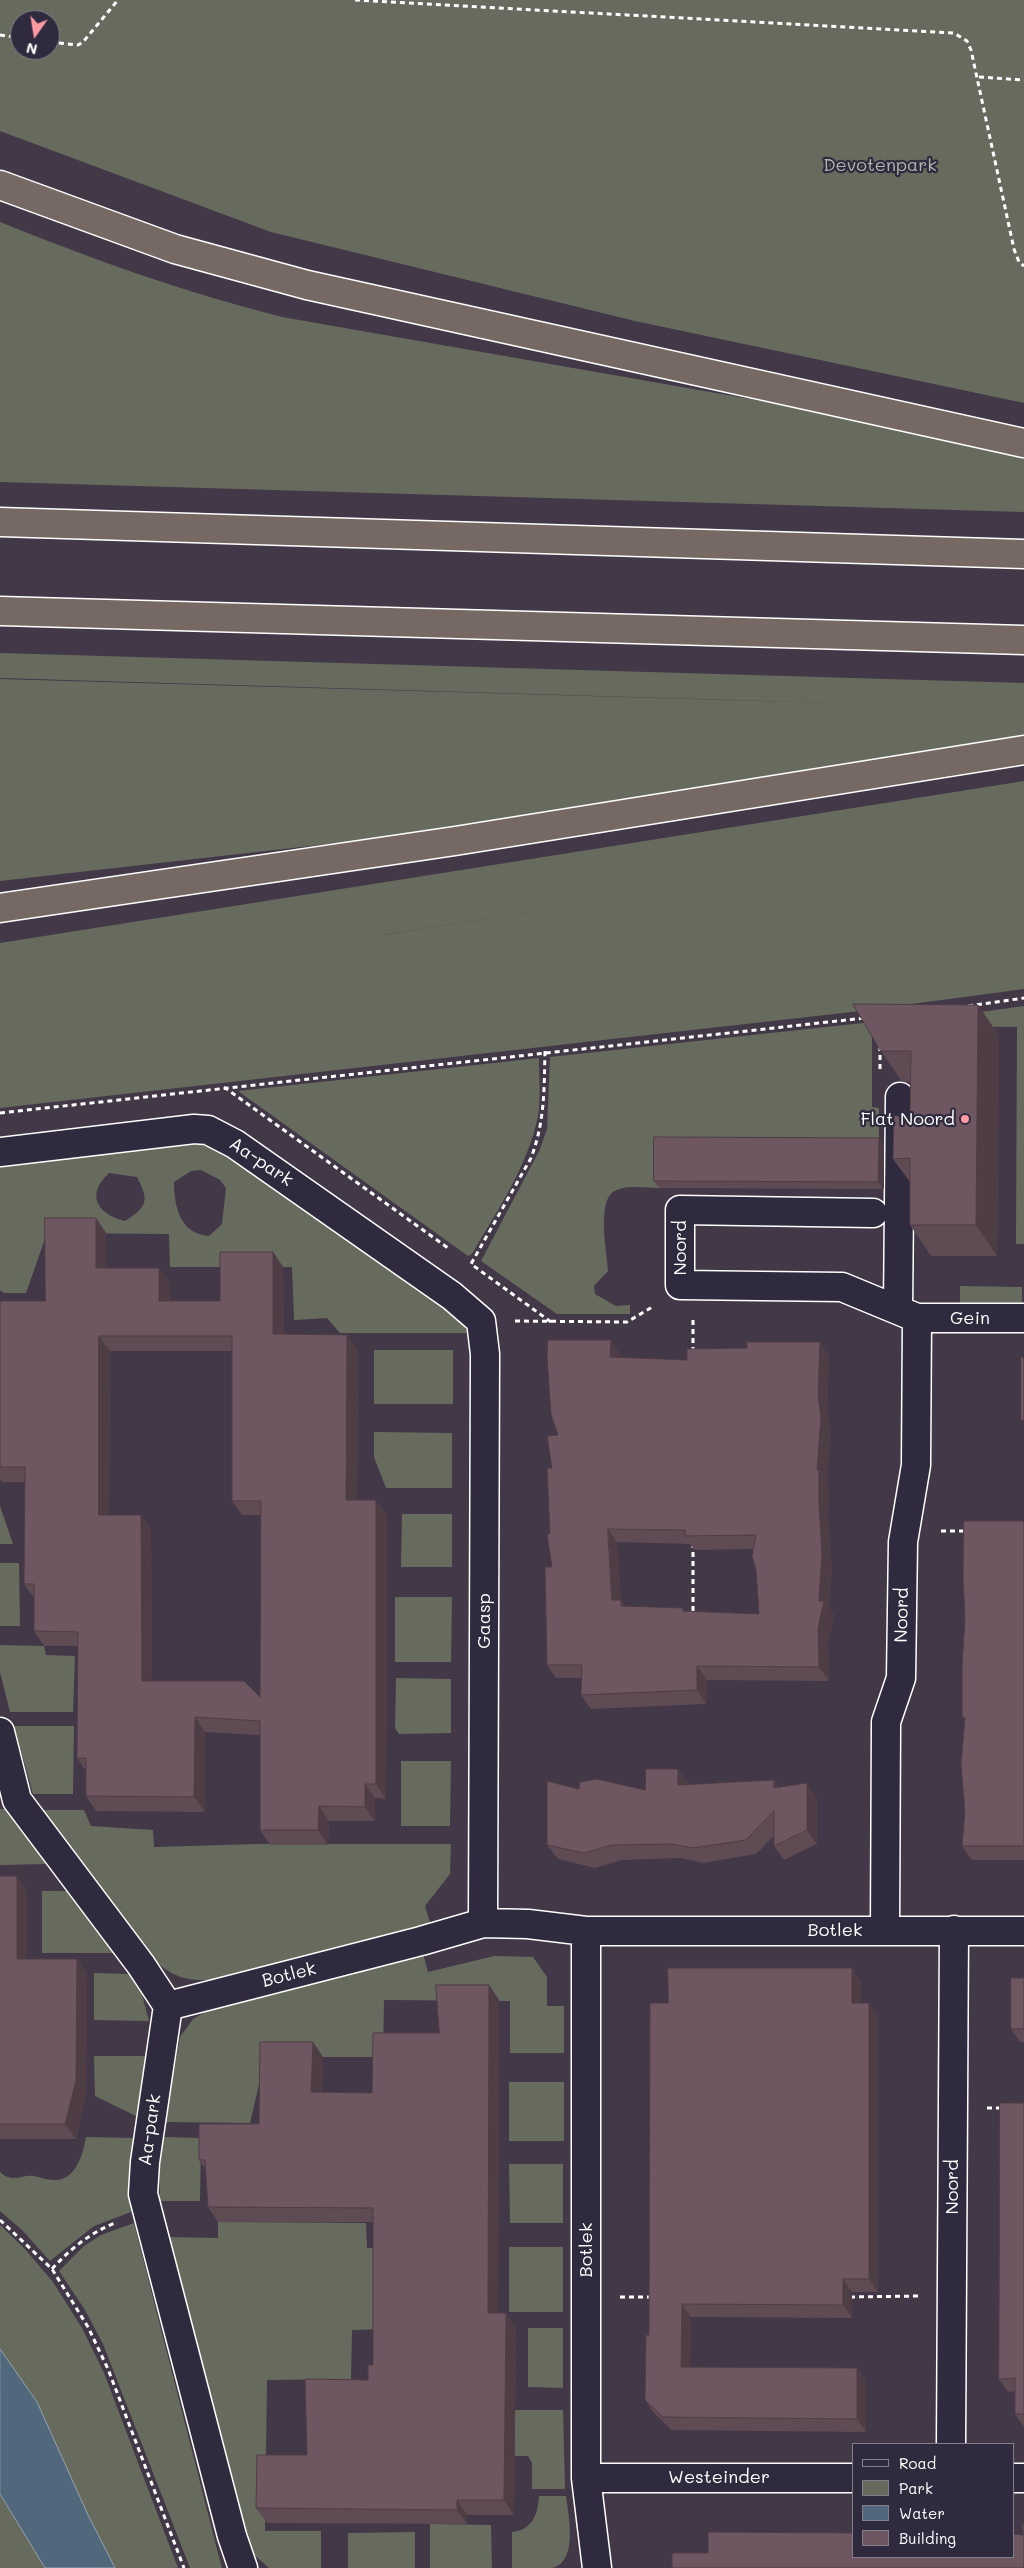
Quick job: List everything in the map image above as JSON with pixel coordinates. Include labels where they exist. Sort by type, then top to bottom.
[{"type":"highway","points":[[0,185],[175,249],[307,286],[1024,443]]},
{"type":"highway","points":[[0,522],[1024,554]]},
{"type":"highway","points":[[0,611],[1024,640]]},
{"type":"highway","points":[[0,908],[456,841],[1024,750]]},
{"type":"street","name":"Noord","points":[[885,1930],[886,1722],[901,1678],[903,1542],[916,1465],[907,1314],[900,1097]]},
{"type":"street","name":"Aa-park","points":[[0,1152],[174,1130],[208,1130],[235,1144],[452,1296],[481,1320]]},
{"type":"street","name":"Noord","points":[[873,1213],[680,1210],[687,1285],[842,1287],[907,1314]]},
{"type":"street","name":"Gein","points":[[907,1314],[1024,1318]]},
{"type":"street","name":"Gaasp","points":[[481,1320],[485,1354],[482,1923]]},
{"type":"street","points":[[0,1732],[17,1800],[141,1965],[168,2006]]},
{"type":"street","name":"Botlek","points":[[168,2006],[421,1941],[482,1923],[528,1924],[586,1931],[1024,1931]]},
{"type":"street","name":"Noord","points":[[951,2443],[954,1930]]},
{"type":"street","name":"Botlek","points":[[586,1931],[586,2478],[597,2568]]},
{"type":"street","name":"Aa-park","points":[[168,2006],[143,2178],[146,2209],[232,2536],[243,2568]]},
{"type":"street","name":"Westeinder","points":[[586,2478],[852,2478]]},
{"type":"path","points":[[60,43],[78,45],[83,42],[118,0]]},
{"type":"path","points":[[355,0],[954,33],[967,41],[978,77],[1014,249],[1019,262],[1024,266]]},
{"type":"path","points":[[978,77],[1024,80]]},
{"type":"path","points":[[967,1006],[1024,998]]},
{"type":"path","points":[[0,1113],[224,1087],[870,1018]]},
{"type":"path","points":[[880,1036],[880,1084],[899,1085],[900,1097]]},
{"type":"path","points":[[471,1264],[531,1158],[537,1141],[544,1105],[545,1052]]},
{"type":"path","points":[[224,1087],[455,1253]]},
{"type":"path","points":[[463,1258],[551,1322],[627,1322],[687,1285],[693,1354]]},
{"type":"path","points":[[903,1542],[938,1542],[938,1531],[976,1531]]},
{"type":"path","points":[[693,1542],[693,1611]]},
{"type":"path","points":[[52,2270],[77,2245],[98,2230],[146,2209]]},
{"type":"path","points":[[0,2220],[52,2270],[88,2327],[108,2369],[184,2568]]},
{"type":"path","points":[[845,2297],[952,2296]]},
{"type":"path","points":[[586,2297],[662,2297]]},
{"type":"green space","name":"Devotenpark","points":[[0,0],[1024,0],[1024,403],[635,321],[271,232],[0,131]]},
{"type":"green space","points":[[0,222],[140,274],[210,297],[282,317],[796,407],[1024,456],[1024,512],[0,482]]},
{"type":"green space","points":[[0,653],[1024,683],[1024,738],[372,839],[0,881],[0,679],[899,705],[0,678]]},
{"type":"green space","points":[[1024,781],[1024,989],[852,1012],[0,1108],[0,943]],"holes":[[[742,879],[382,935],[381,935]]]},
{"type":"green space","points":[[1024,1006],[1024,1244],[1016,1244],[1017,1027],[907,1026],[907,1022]]},
{"type":"green space","points":[[872,1022],[872,1107],[879,1108],[879,1139],[867,1139],[659,1188],[623,1188],[613,1192],[608,1198],[605,1207],[604,1229],[608,1271],[594,1286],[595,1294],[616,1306],[630,1305],[630,1314],[557,1314],[481,1261],[540,1149],[547,1129],[550,1057]]},
{"type":"green space","points":[[539,1058],[539,1109],[527,1153],[511,1188],[472,1254],[468,1256],[238,1091]]},
{"type":"green space","points":[[196,1141],[210,1144],[443,1305],[464,1324],[467,1333],[340,1333],[327,1318],[294,1320],[292,1267],[170,1267],[169,1234],[47,1233],[26,1293],[4,1293],[0,1290],[0,1166]],"holes":[[[201,1170],[220,1180],[226,1188],[222,1224],[209,1236],[199,1234],[185,1224],[177,1209],[175,1200],[174,1182],[191,1171]],[[109,1173],[137,1177],[145,1197],[142,1207],[125,1221],[107,1214],[98,1202],[96,1196],[98,1188]]]},
{"type":"green space","points":[[960,1286],[1022,1287],[1022,1305],[960,1304]]},
{"type":"green space","points":[[374,1350],[453,1350],[453,1404],[374,1404]]},
{"type":"green space","points":[[374,1432],[452,1433],[452,1488],[386,1488],[374,1457]]},
{"type":"green space","points":[[0,1506],[13,1544],[0,1544]]},
{"type":"green space","points":[[402,1514],[452,1514],[452,1567],[401,1567]]},
{"type":"green space","points":[[0,1563],[19,1563],[20,1626],[0,1626]]},
{"type":"green space","points":[[395,1597],[452,1597],[451,1662],[395,1662]]},
{"type":"green space","points":[[0,1645],[44,1646],[46,1655],[75,1656],[73,1712],[10,1712],[0,1672]]},
{"type":"green space","points":[[396,1678],[451,1679],[451,1733],[399,1734],[395,1728]]},
{"type":"green space","points":[[14,1726],[74,1726],[73,1794],[33,1794]]},
{"type":"green space","points":[[401,1761],[451,1761],[450,1826],[401,1826]]},
{"type":"green space","points":[[0,1809],[9,1809],[47,1864],[0,1865]]},
{"type":"green space","points":[[41,1810],[84,1810],[91,1826],[153,1830],[154,1847],[257,1844],[451,1844],[450,1874],[425,1906],[430,1923],[210,1980],[193,1980],[171,1973],[152,1957]]},
{"type":"green space","points":[[42,1891],[67,1891],[115,1953],[42,1953]]},
{"type":"green space","points":[[423,1954],[428,1972],[494,1956],[533,1957],[547,1977],[547,2006],[564,2006],[564,2053],[510,2053],[510,2001],[384,2000],[383,2057],[270,2057],[265,2059],[250,2123],[165,2122],[180,2037],[193,2019],[214,2007]]},
{"type":"green space","points":[[94,1973],[129,1974],[142,1995],[149,2021],[94,2020]]},
{"type":"green space","points":[[94,2056],[147,2056],[136,2116],[95,2096]]},
{"type":"green space","points":[[509,2082],[564,2082],[564,2141],[509,2141]]},
{"type":"green space","points":[[86,2137],[135,2138],[129,2187],[131,2212],[94,2226],[50,2261],[23,2231],[0,2211],[0,2172],[5,2176],[13,2178],[34,2176],[50,2180],[67,2177],[77,2166],[83,2152]]},
{"type":"green space","points":[[163,2137],[201,2138],[200,2201],[160,2201],[159,2170]]},
{"type":"green space","points":[[509,2164],[563,2164],[563,2223],[510,2223]]},
{"type":"green space","points":[[218,2222],[366,2223],[367,2248],[383,2247],[383,2329],[352,2330],[351,2379],[267,2380],[265,2531],[321,2531],[321,2568],[269,2568],[253,2554],[249,2545],[169,2237],[218,2238]]},
{"type":"green space","points":[[134,2223],[222,2568],[190,2568],[103,2344],[85,2310],[59,2271],[84,2246],[101,2235]]},
{"type":"green space","points":[[0,2225],[24,2248],[53,2282],[82,2328],[104,2373],[178,2568],[115,2568],[88,2515],[37,2402],[0,2349]]},
{"type":"green space","points":[[509,2247],[563,2247],[563,2312],[509,2312]]},
{"type":"green space","points":[[528,2328],[563,2328],[563,2388],[528,2387]]},
{"type":"green space","points":[[515,2410],[563,2410],[565,2489],[532,2489],[532,2463],[528,2456],[515,2456]]},
{"type":"green space","points":[[0,2494],[1,2496],[45,2568],[0,2568]]},
{"type":"green space","points":[[539,2496],[566,2496],[570,2536],[566,2557],[560,2564],[552,2568],[512,2568],[512,2532],[525,2528],[533,2520]]},
{"type":"green space","points":[[430,2524],[491,2525],[492,2568],[430,2568]]},
{"type":"green space","points":[[415,2532],[415,2568],[348,2568],[348,2533]]},
{"type":"water","points":[[0,2349],[37,2402],[88,2515],[115,2568],[45,2568],[0,2494]]},
{"type":"building","points":[[853,1004],[978,1005],[976,1225],[910,1225],[910,1158],[893,1159],[894,1116],[910,1116],[911,1051],[881,1051]]},
{"type":"building","points":[[654,1137],[879,1138],[878,1182],[654,1181]]},
{"type":"building","points":[[45,1218],[96,1218],[96,1268],[159,1268],[159,1301],[220,1301],[220,1252],[273,1252],[273,1334],[347,1335],[346,1500],[376,1500],[376,1784],[365,1784],[365,1807],[319,1806],[318,1830],[260,1830],[260,1721],[195,1717],[194,1797],[86,1796],[86,1758],[77,1758],[78,1632],[34,1631],[34,1584],[24,1584],[25,1467],[0,1467],[0,1301],[45,1301]],"holes":[[[99,1336],[232,1336],[232,1501],[261,1501],[260,1697],[244,1681],[142,1681],[141,1515],[99,1515]]]},
{"type":"building","points":[[548,1340],[611,1340],[610,1357],[687,1360],[687,1349],[747,1348],[747,1342],[820,1342],[818,1395],[821,1417],[817,1470],[819,1470],[822,1554],[819,1601],[824,1601],[818,1628],[819,1667],[697,1666],[697,1690],[581,1695],[582,1665],[547,1665],[545,1567],[552,1567],[547,1534],[550,1534],[547,1468],[552,1468],[547,1436],[558,1435],[551,1414],[547,1357]],"holes":[[[608,1529],[685,1530],[685,1536],[756,1535],[752,1556],[756,1569],[759,1614],[683,1611],[683,1608],[621,1606],[621,1600],[612,1600]]]},
{"type":"building","points":[[1021,1357],[1024,1358],[1024,1420],[1021,1420]]},
{"type":"building","points":[[964,1521],[1024,1521],[1024,1846],[962,1846],[965,1812],[961,1765],[965,1717],[962,1717],[962,1667],[965,1618],[963,1577]]},
{"type":"building","points":[[646,1769],[678,1769],[678,1785],[774,1780],[774,1788],[807,1783],[807,1830],[774,1846],[774,1811],[746,1840],[693,1848],[671,1844],[612,1845],[584,1853],[547,1845],[547,1781],[579,1789],[580,1782],[597,1779],[645,1790]]},
{"type":"building","points":[[0,1876],[17,1876],[17,1959],[77,1959],[76,2080],[65,2124],[0,2124]]},
{"type":"building","points":[[668,1968],[852,1968],[852,2003],[869,2003],[869,2279],[843,2279],[843,2305],[682,2304],[681,2367],[857,2368],[857,2419],[663,2417],[645,2400],[646,2335],[649,2335],[650,2003],[668,2003]]},
{"type":"building","points":[[1011,1978],[1024,1978],[1024,2029],[1011,2029]]},
{"type":"building","points":[[436,1985],[489,1985],[488,2313],[506,2313],[504,2500],[457,2500],[457,2510],[256,2508],[257,2455],[307,2455],[305,2379],[368,2380],[368,2365],[373,2365],[373,2208],[208,2207],[205,2160],[199,2160],[199,2124],[259,2124],[260,2042],[313,2042],[311,2092],[372,2093],[373,2033],[439,2033]]},
{"type":"building","points":[[1000,2103],[1024,2103],[1024,2414],[1015,2414],[1015,2378],[999,2379]]},
{"type":"building","points":[[1022,2524],[1024,2524],[1024,2568],[672,2568],[672,2553],[708,2553],[708,2532],[852,2533],[852,2558],[1014,2558],[1014,2534],[1023,2535]]},
{"type":"place","name":"Flat Noord","points":[[965,1119]]}]
